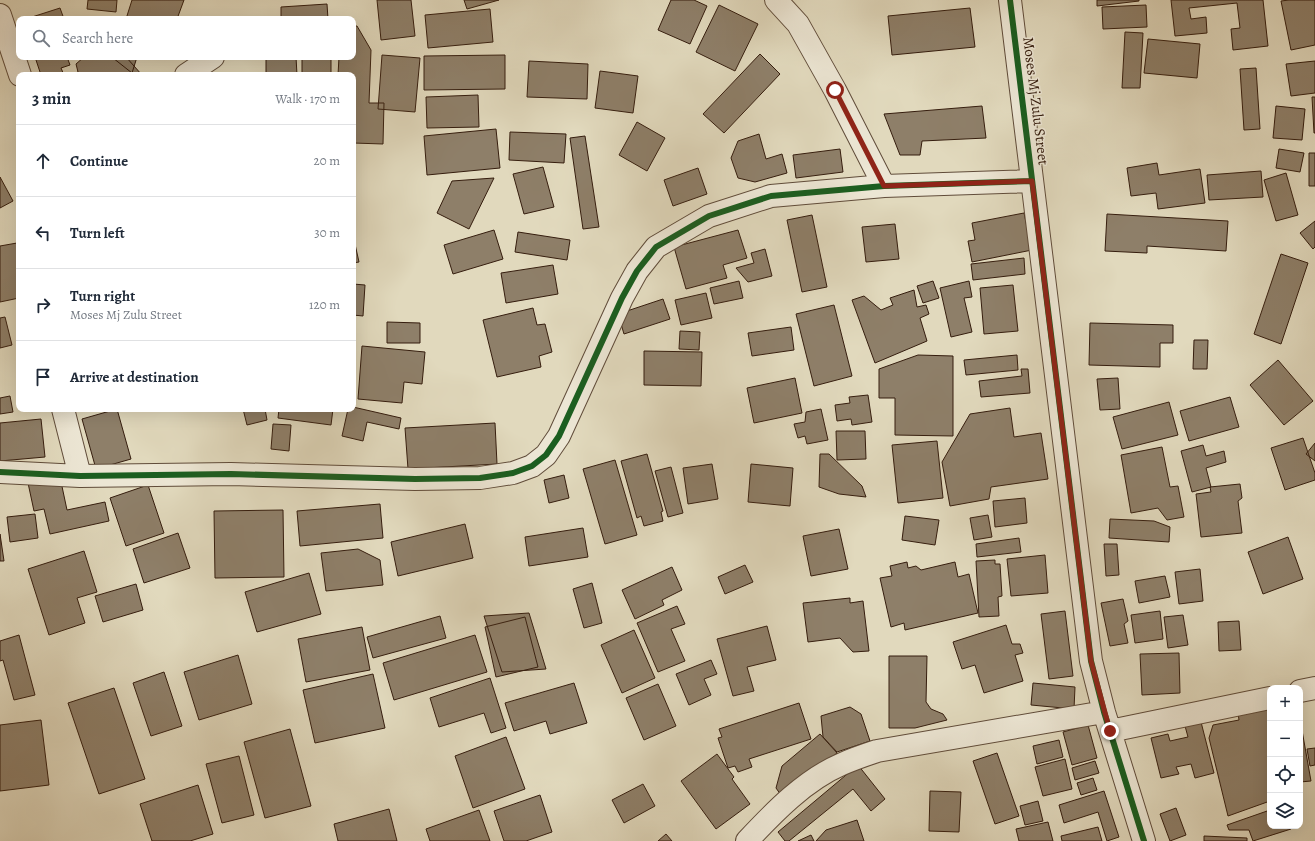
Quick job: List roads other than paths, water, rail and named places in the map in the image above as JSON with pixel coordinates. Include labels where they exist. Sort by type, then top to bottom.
[{"type":"street","points":[[776,0],[798,24],[835,90],[884,186]]},
{"type":"street","name":"Moses Mj Zulu Street","points":[[1010,0],[1091,661],[1107,722],[1144,841]]},
{"type":"street","points":[[0,15],[19,72]]},
{"type":"street","points":[[190,72],[208,60]]},
{"type":"street","points":[[0,472],[80,476],[231,474],[415,480],[480,478],[513,473],[532,466],[546,455],[559,436],[622,298],[637,271],[656,247],[709,216],[771,196],[884,186],[1032,181]]},
{"type":"street","points":[[64,412],[80,476]]},
{"type":"street","points":[[1303,690],[1315,688]]},
{"type":"street","points":[[747,841],[770,817],[805,786],[848,761],[877,751],[1107,722],[1267,698]]}]
